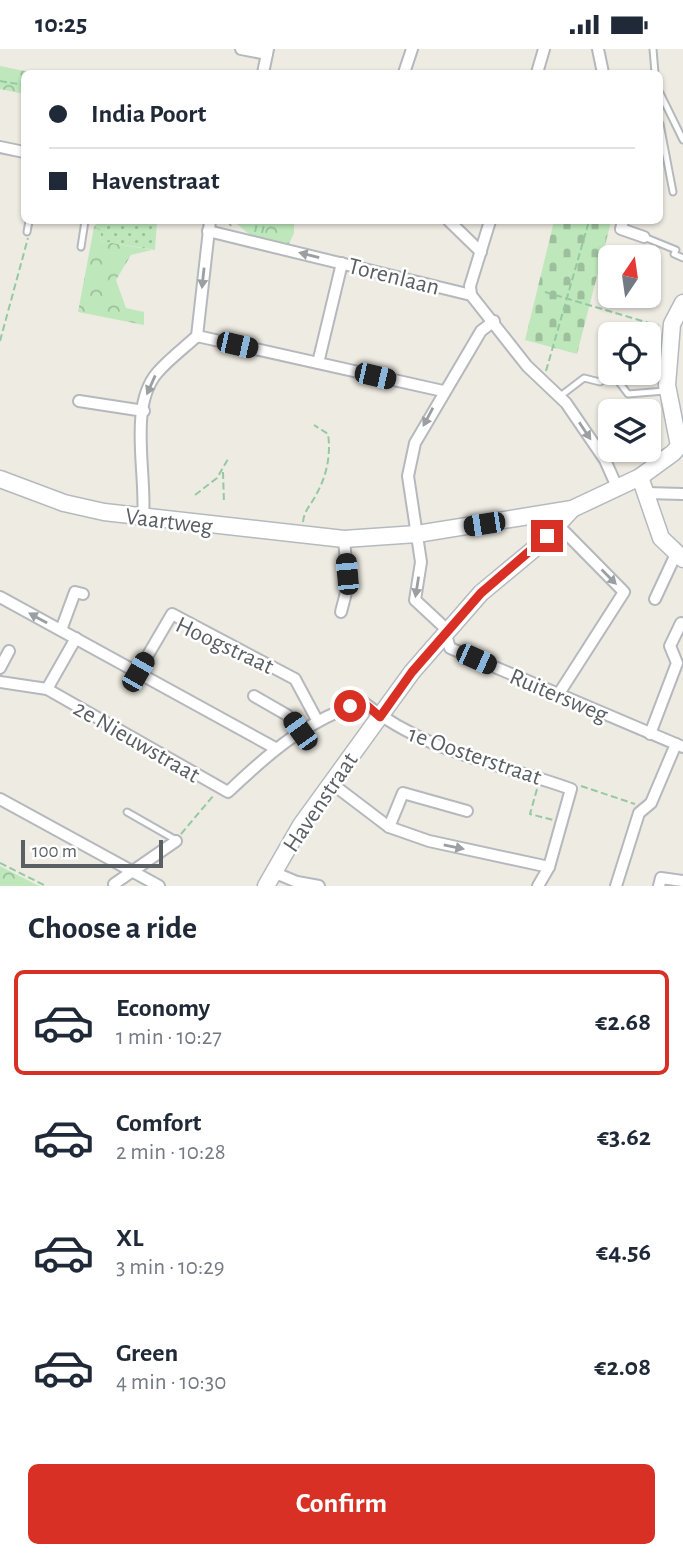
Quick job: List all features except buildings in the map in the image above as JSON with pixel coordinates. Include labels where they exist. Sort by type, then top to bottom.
[{"type":"street","points":[[241,49],[267,52],[264,70]]},
{"type":"street","points":[[405,70],[412,49]]},
{"type":"street","points":[[538,70],[544,49]]},
{"type":"street","points":[[598,49],[602,70]]},
{"type":"street","points":[[0,148],[21,152]]},
{"type":"street","points":[[452,224],[481,252]]},
{"type":"street","points":[[471,295],[470,286],[489,224]]},
{"type":"street","points":[[622,224],[621,229],[644,237]]},
{"type":"street","points":[[143,517],[141,432],[149,386],[157,373],[197,336],[209,226]]},
{"type":"street","name":"Torenlaan","points":[[209,226],[471,295],[527,366],[559,397],[605,460],[617,487]]},
{"type":"street","points":[[318,363],[342,263]]},
{"type":"street","points":[[681,436],[666,391],[672,324],[683,303]]},
{"type":"street","name":"Ruitersweg","points":[[494,321],[481,331],[443,391],[415,443],[408,475],[421,562],[415,600],[444,630],[450,648],[680,746]]},
{"type":"street","points":[[197,336],[443,391]]},
{"type":"street","points":[[79,401],[144,411]]},
{"type":"street","name":"Vaartweg","points":[[2,481],[64,503],[143,517],[344,539],[417,534],[572,509],[640,477],[673,453],[681,436]]},
{"type":"street","points":[[640,477],[664,543],[681,555],[655,599]]},
{"type":"street","points":[[646,493],[683,494]]},
{"type":"street","name":"Havenstraat","points":[[270,879],[331,783],[444,630],[481,593],[555,530],[572,509]]},
{"type":"street","points":[[543,514],[555,530],[624,592],[558,695]]},
{"type":"street","points":[[341,612],[348,585],[344,539]]},
{"type":"street","points":[[61,630],[75,591],[83,594]]},
{"type":"street","points":[[0,597],[275,748]]},
{"type":"street","name":"Hoogstraat","points":[[138,672],[172,614],[295,679],[317,720]]},
{"type":"street","points":[[650,734],[680,664],[670,646],[681,623]]},
{"type":"street","points":[[0,682],[47,689],[76,638]]},
{"type":"street","points":[[0,668],[9,651]]},
{"type":"street","name":"2e Nieuwstraat","points":[[47,689],[224,790]]},
{"type":"street","points":[[254,696],[287,715],[300,731]]},
{"type":"street","name":"1e Oosterstraat","points":[[317,720],[349,705],[363,702],[380,717],[445,749],[571,789],[549,867],[538,886]]},
{"type":"street","points":[[224,790],[275,748],[317,720]]},
{"type":"street","points":[[616,886],[639,813],[646,807],[680,746]]},
{"type":"street","points":[[331,783],[389,827],[429,841],[549,867]]},
{"type":"street","points":[[389,827],[403,793],[467,811]]},
{"type":"street","points":[[0,799],[159,886]]},
{"type":"street","points":[[114,884],[176,841]]},
{"type":"street","points":[[270,879],[319,886]]},
{"type":"street","points":[[659,886],[661,879],[683,881]]},
{"type":"lane","points":[[653,49],[655,70]]},
{"type":"lane","points":[[663,99],[683,140]]},
{"type":"lane","points":[[663,140],[673,192]]},
{"type":"lane","points":[[27,232],[28,224]]},
{"type":"lane","points":[[81,247],[85,224]]},
{"type":"lane","points":[[644,237],[676,250],[674,254],[683,258]]},
{"type":"lane","points":[[559,397],[584,378],[600,382],[612,374],[628,394],[666,391]]},
{"type":"lane","points":[[127,812],[176,841]]},
{"type":"path","points":[[0,81],[21,84]]},
{"type":"path","points":[[256,224],[255,232],[262,234],[264,225],[268,224]]},
{"type":"path","points":[[542,381],[588,224]]},
{"type":"path","points":[[0,341],[29,244],[27,232]]},
{"type":"path","points":[[545,292],[666,328]]},
{"type":"path","points":[[301,536],[304,512],[321,487],[331,451],[328,434],[314,425]]},
{"type":"path","name":"Vaartweg","points":[[195,495],[222,471],[228,459]]},
{"type":"path","name":"Vaartweg","points":[[222,471],[224,503]]},
{"type":"path","points":[[540,778],[530,814],[562,823]]},
{"type":"path","name":"1e Oosterstraat","points":[[571,789],[576,784],[646,807]]},
{"type":"path","points":[[176,841],[224,790]]},
{"type":"path","points":[[0,863],[46,886]]},
{"type":"green space","points":[[0,66],[21,70],[21,93],[0,89]]},
{"type":"green space","points":[[96,224],[157,224],[155,250],[101,241],[100,229],[94,227]]},
{"type":"green space","points":[[237,224],[294,224],[294,233],[288,246],[249,234]]},
{"type":"green space","points":[[553,224],[610,224],[605,245],[598,245],[598,272],[577,354],[525,340]]},
{"type":"green space","points":[[94,227],[100,229],[101,241],[152,250],[131,255],[116,280],[126,308],[144,312],[144,325],[78,312]]},
{"type":"green space","points":[[0,866],[35,884],[40,886],[0,886]]},
{"type":"route","points":[[350,706],[363,702],[380,717],[412,672],[481,593],[547,536]]}]
